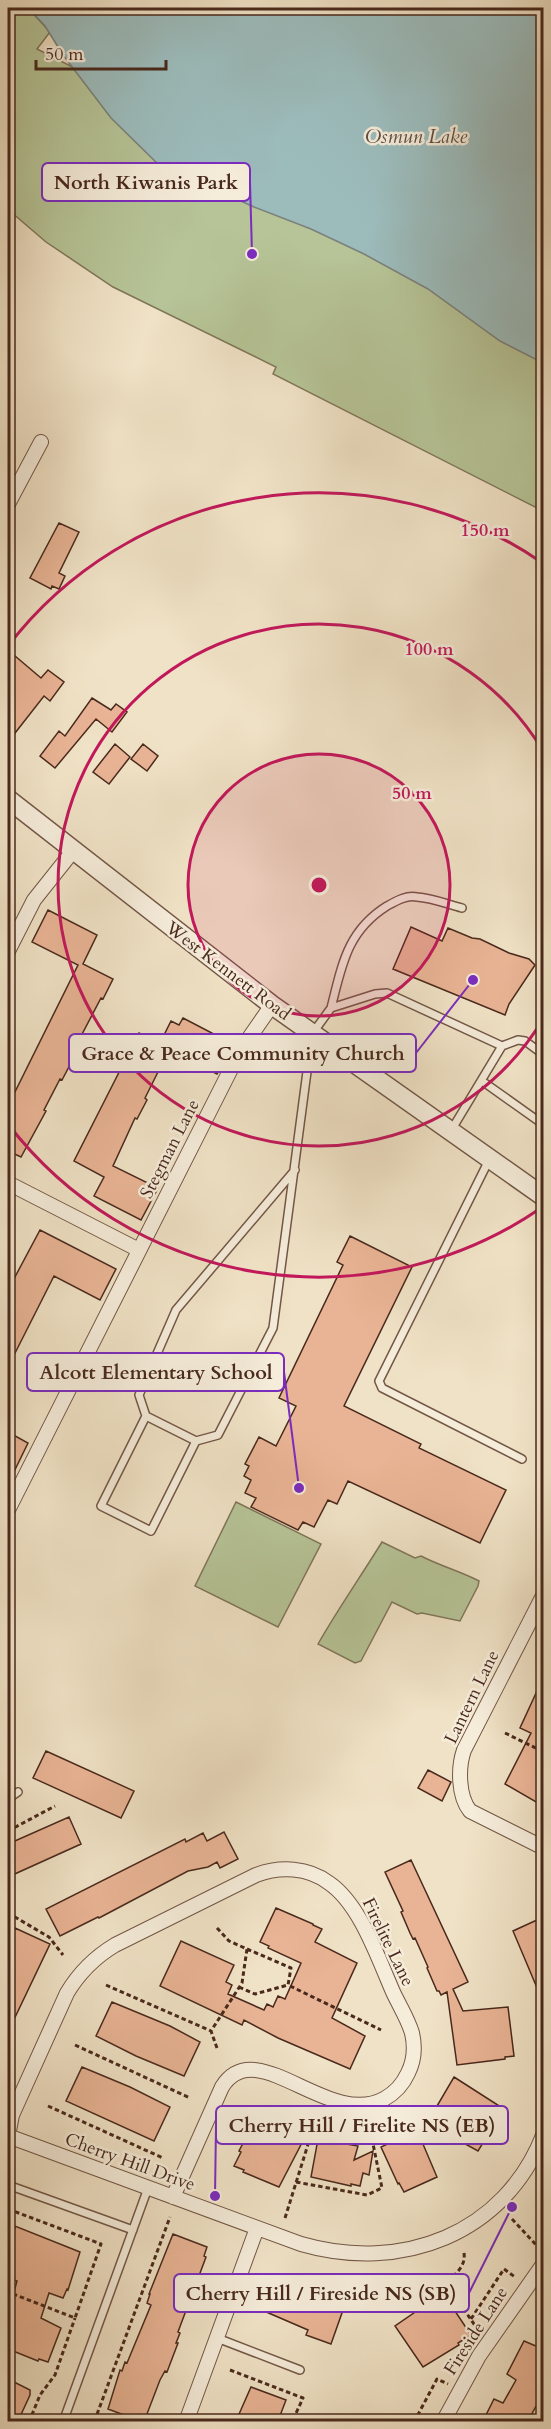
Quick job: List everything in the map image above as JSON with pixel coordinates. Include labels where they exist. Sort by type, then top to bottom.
[{"type":"street","points":[[8,504],[41,442]]},
{"type":"street","name":"West Kennett Road","points":[[8,799],[272,1005],[543,1197]]},
{"type":"street","points":[[8,951],[34,900],[73,850]]},
{"type":"street","name":"Stegman Lane","points":[[8,1510],[240,1051],[272,1005]]},
{"type":"street","points":[[8,1183],[139,1250]]},
{"type":"street","name":"Lantern Lane","points":[[543,1594],[465,1750],[460,1772],[464,1801],[470,1811],[543,1848]]},
{"type":"street","name":"Firelite Lane","points":[[8,2136],[12,2115],[67,1993],[77,1978],[95,1959],[115,1946],[255,1875],[281,1869],[316,1875],[339,1890],[347,1899],[366,1933],[411,2032],[413,2058],[409,2072],[402,2084],[388,2097],[369,2104],[352,2106],[336,2102],[266,2071],[251,2068],[238,2071],[222,2087],[173,2197]]},
{"type":"street","name":"Cherry Hill Drive","points":[[8,2136],[301,2244],[343,2254],[379,2255],[414,2249],[452,2234],[492,2207],[517,2180],[540,2149],[543,2133]]},
{"type":"street","points":[[186,2421],[257,2228]]},
{"type":"street","name":"Fireside Lane","points":[[443,2421],[479,2356],[543,2257]]},
{"type":"lane","points":[[295,1170],[176,1310],[139,1395],[146,1416],[196,1441],[218,1436],[273,1328],[295,1170],[312,1034],[331,1008],[342,964],[351,943],[364,923],[398,900],[415,896],[462,908]]},
{"type":"lane","points":[[331,1008],[375,994],[387,993],[502,1046]]},
{"type":"lane","points":[[450,1131],[502,1046],[518,1040],[525,1041],[543,1055]]},
{"type":"lane","points":[[482,1081],[543,1125]]},
{"type":"lane","points":[[489,1159],[379,1381],[382,1388],[522,1459]]},
{"type":"lane","points":[[146,1416],[101,1506],[151,1531],[196,1441]]},
{"type":"lane","points":[[8,1799],[18,1792]]},
{"type":"lane","points":[[8,2185],[133,2230]]},
{"type":"lane","points":[[63,2421],[148,2188]]},
{"type":"lane","points":[[217,2338],[300,2370]]},
{"type":"path","points":[[505,1733],[543,1752]]},
{"type":"path","points":[[8,1831],[55,1806]]},
{"type":"path","points":[[8,1913],[48,1937],[63,1955]]},
{"type":"path","points":[[217,1928],[229,1941],[291,1968],[288,1985]]},
{"type":"path","points":[[211,2031],[242,1983],[247,1949]]},
{"type":"path","points":[[106,1985],[211,2031],[218,2050]]},
{"type":"path","points":[[239,1987],[255,1994],[288,1985],[381,2030]]},
{"type":"path","points":[[75,2045],[190,2098]]},
{"type":"path","points":[[48,2106],[163,2158]]},
{"type":"path","points":[[285,2218],[315,2122]]},
{"type":"path","points":[[296,2182],[367,2195],[382,2188],[371,2134]]},
{"type":"path","points":[[8,2209],[101,2244],[55,2374],[40,2395],[29,2421]]},
{"type":"path","points":[[107,2421],[96,2417],[170,2217]]},
{"type":"path","points":[[512,2219],[543,2257]]},
{"type":"path","points":[[464,2253],[465,2260],[460,2269],[446,2283],[482,2336]]},
{"type":"path","points":[[471,2319],[504,2269],[520,2280]]},
{"type":"path","points":[[8,2292],[75,2318]]},
{"type":"path","points":[[230,2370],[303,2398],[292,2421]]},
{"type":"path","points":[[414,2421],[437,2379],[452,2386]]},
{"type":"green space","points":[[8,8],[28,8],[50,32],[37,49],[530,300],[543,286],[543,511],[273,374],[276,367],[113,287],[46,242],[11,212],[8,215]]},
{"type":"green space","points":[[236,1502],[321,1544],[278,1627],[195,1586]]},
{"type":"green space","points":[[382,1542],[415,1558],[421,1556],[472,1577],[479,1581],[478,1586],[460,1621],[417,1614],[392,1602],[361,1661],[355,1663],[318,1644]]},
{"type":"water","name":"Osmun Lake","points":[[28,8],[543,8],[543,363],[500,341],[428,289],[364,254],[157,163],[111,118],[63,55],[45,26]]},
{"type":"building","points":[[59,523],[79,532],[59,573],[65,576],[59,589],[52,586],[51,589],[30,578]]},
{"type":"building","points":[[8,650],[41,678],[48,670],[64,682],[50,701],[44,696],[8,742]]},
{"type":"building","points":[[92,698],[111,710],[116,704],[127,712],[112,732],[96,719],[55,768],[40,756],[59,731],[65,736]]},
{"type":"building","points":[[115,744],[130,757],[109,784],[93,772]]},
{"type":"building","points":[[143,744],[158,756],[147,771],[131,759]]},
{"type":"building","points":[[48,910],[97,935],[83,964],[113,979],[69,1059],[72,1061],[62,1080],[60,1079],[21,1157],[8,1151],[8,1133],[14,1120],[8,1116],[8,1106],[78,965],[32,942]]},
{"type":"building","points":[[411,927],[442,941],[448,928],[529,959],[535,965],[509,1004],[505,1015],[393,969]]},
{"type":"building","points":[[183,1018],[233,1044],[217,1074],[172,1051],[162,1069],[160,1068],[145,1098],[147,1100],[137,1119],[135,1118],[113,1166],[158,1188],[141,1220],[94,1196],[104,1177],[74,1161],[139,1033],[160,1043],[171,1021],[179,1025]]},
{"type":"building","points":[[40,1230],[116,1269],[100,1300],[54,1276],[8,1367],[8,1290]]},
{"type":"building","points":[[350,1236],[412,1267],[344,1406],[421,1444],[419,1448],[506,1490],[480,1543],[348,1481],[337,1504],[328,1500],[314,1527],[303,1522],[298,1530],[251,1507],[256,1498],[245,1493],[251,1480],[244,1476],[249,1466],[245,1464],[259,1437],[276,1446],[296,1406],[279,1398],[343,1265],[337,1262]]},
{"type":"building","points":[[8,1432],[28,1443],[8,1484]]},
{"type":"building","points":[[543,1678],[543,1806],[505,1784],[531,1733],[520,1728]]},
{"type":"building","points":[[46,1751],[134,1791],[121,1818],[33,1778]]},
{"type":"building","points":[[428,1770],[451,1782],[442,1801],[418,1788]]},
{"type":"building","points":[[69,1817],[81,1844],[8,1877],[8,1844]]},
{"type":"building","points":[[224,1832],[238,1859],[220,1868],[217,1862],[208,1867],[188,1871],[60,1936],[46,1909],[185,1839],[186,1842],[203,1833],[207,1841]]},
{"type":"building","points":[[411,1860],[468,1982],[453,1989],[463,2011],[508,2007],[514,2056],[457,2065],[447,1992],[441,1995],[437,1991],[385,1872]]},
{"type":"building","points":[[276,1908],[322,1929],[315,1942],[357,1963],[332,2018],[365,2036],[350,2069],[278,2038],[244,2020],[242,2025],[160,1986],[181,1941],[234,1965],[226,1982],[232,1985],[228,1994],[264,2010],[267,2004],[273,2007],[278,1996],[285,1999],[301,1963],[260,1942]]},
{"type":"building","points":[[539,1919],[543,1929],[543,2002],[513,1931]]},
{"type":"building","points":[[15,1928],[50,1944],[8,2032],[8,1942]]},
{"type":"building","points":[[112,2002],[170,2026],[200,2042],[184,2076],[96,2036]]},
{"type":"building","points":[[82,2067],[170,2107],[154,2141],[66,2101]]},
{"type":"building","points":[[454,2077],[504,2109],[478,2151],[427,2123]]},
{"type":"building","points":[[259,2113],[277,2118],[306,2135],[279,2187],[234,2166],[241,2152],[239,2151]]},
{"type":"building","points":[[417,2130],[437,2177],[404,2192],[381,2147]]},
{"type":"building","points":[[318,2139],[358,2146],[354,2160],[373,2151],[369,2175],[363,2173],[360,2186],[311,2177]]},
{"type":"building","points":[[8,2225],[80,2252],[68,2290],[63,2298],[49,2293],[41,2318],[61,2328],[48,2362],[39,2359],[38,2361],[8,2349],[8,2306],[10,2307],[17,2281],[8,2278]]},
{"type":"building","points":[[173,2234],[207,2247],[204,2256],[206,2257],[178,2332],[180,2333],[176,2343],[178,2343],[167,2372],[165,2371],[160,2380],[147,2414],[140,2421],[108,2409],[120,2370],[122,2371],[125,2362],[127,2363],[151,2305],[147,2303],[149,2294]]},
{"type":"building","points":[[277,2276],[316,2289],[315,2291],[323,2294],[321,2299],[343,2310],[331,2344],[306,2335],[308,2330],[264,2311]]},
{"type":"building","points":[[443,2293],[471,2335],[423,2367],[395,2326]]},
{"type":"building","points":[[524,2341],[543,2349],[543,2393],[528,2421],[483,2421],[494,2399],[503,2403],[516,2380],[507,2374]]},
{"type":"building","points":[[8,2379],[30,2390],[30,2395],[18,2421],[8,2421]]},
{"type":"building","points":[[251,2387],[286,2400],[278,2421],[236,2421]]},
{"type":"place","name":"North Kiwanis Park","points":[[252,254]]},
{"type":"place","name":"Grace & Peace Community Church","points":[[473,980]]},
{"type":"place","name":"Alcott Elementary School","points":[[299,1488]]},
{"type":"place","name":"Cherry Hill / Firelite NS (EB)","points":[[215,2196]]},
{"type":"place","name":"Cherry Hill / Fireside NS (SB)","points":[[512,2207]]}]
